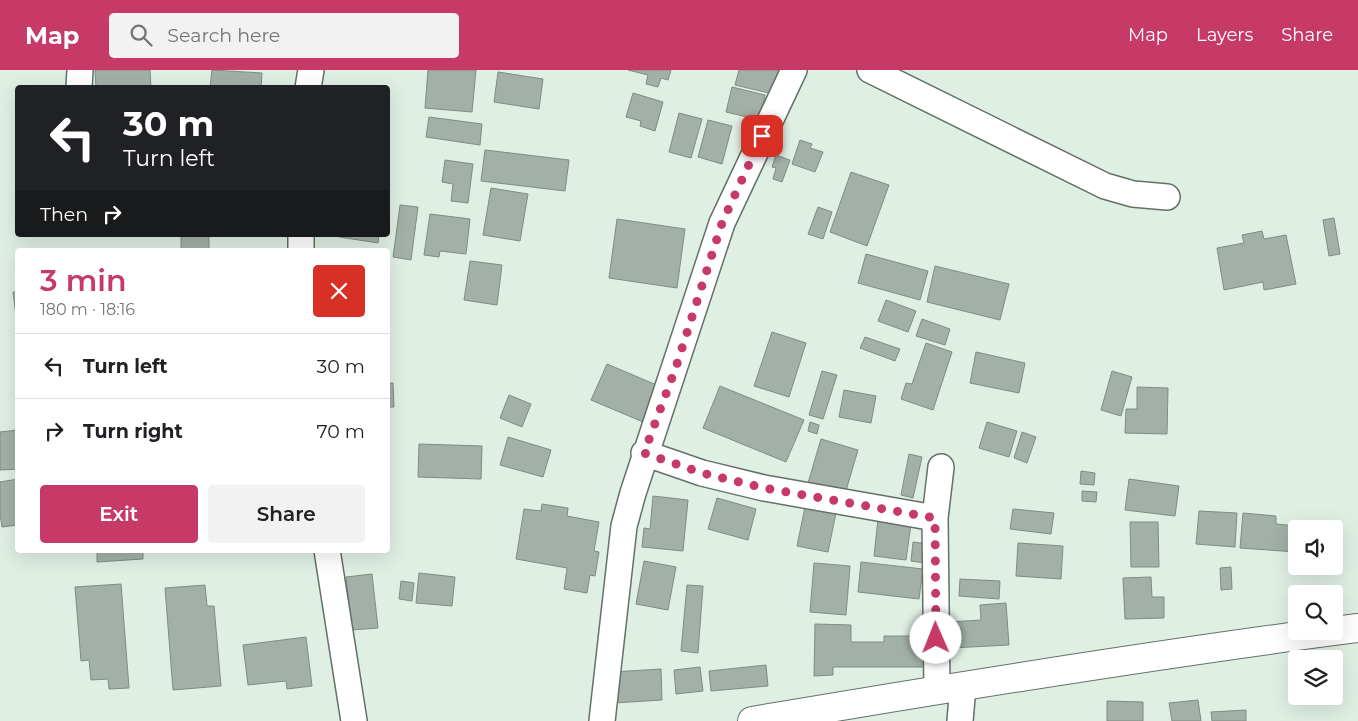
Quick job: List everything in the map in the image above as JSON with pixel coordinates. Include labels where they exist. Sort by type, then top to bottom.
[{"type":"street","points":[[79,85],[80,70]]},
{"type":"street","points":[[308,85],[311,70]]},
{"type":"street","points":[[602,721],[624,526],[644,453],[676,367],[722,223],[794,70]]},
{"type":"street","points":[[870,70],[1105,186],[1133,194],[1167,197]]},
{"type":"street","points":[[644,453],[702,473],[764,488],[935,518]]},
{"type":"street","points":[[941,467],[935,518],[950,688],[960,721]]},
{"type":"street","points":[[327,553],[354,721]]},
{"type":"street","points":[[752,721],[950,688],[1358,628]]},
{"type":"building","points":[[95,70],[150,70],[151,85],[96,85]]},
{"type":"building","points":[[212,70],[262,73],[261,85],[210,85]]},
{"type":"building","points":[[428,70],[476,70],[472,112],[425,108]]},
{"type":"building","points":[[628,70],[671,70],[668,80],[661,78],[658,87],[646,84],[648,75]]},
{"type":"building","points":[[739,70],[779,70],[773,94],[735,85]]},
{"type":"building","points":[[498,72],[543,79],[539,109],[494,102]]},
{"type":"building","points":[[732,87],[765,95],[760,120],[726,112]]},
{"type":"building","points":[[633,93],[663,102],[655,131],[640,126],[641,121],[626,117]]},
{"type":"building","points":[[679,113],[702,119],[691,158],[669,152]]},
{"type":"building","points":[[429,117],[482,124],[480,145],[426,137]]},
{"type":"building","points":[[708,120],[732,126],[722,164],[698,157]]},
{"type":"building","points":[[800,140],[812,144],[810,148],[823,152],[815,172],[792,164]]},
{"type":"building","points":[[485,150],[569,160],[565,191],[481,181]]},
{"type":"building","points":[[776,155],[790,160],[782,182],[773,179],[776,168],[772,167]]},
{"type":"building","points":[[445,160],[473,164],[468,203],[451,201],[453,184],[442,182]]},
{"type":"building","points":[[851,172],[889,185],[867,246],[830,232]]},
{"type":"building","points":[[491,188],[528,194],[520,241],[483,235]]},
{"type":"building","points":[[400,205],[418,207],[411,260],[393,257]]},
{"type":"building","points":[[818,207],[832,212],[823,239],[808,234]]},
{"type":"building","points":[[430,214],[470,219],[466,254],[440,251],[439,257],[424,255]]},
{"type":"building","points":[[1334,218],[1340,254],[1329,256],[1323,220]]},
{"type":"building","points":[[617,219],[685,229],[677,288],[609,278]]},
{"type":"building","points":[[1262,231],[1264,239],[1286,235],[1296,284],[1264,290],[1263,282],[1224,290],[1217,248],[1244,243],[1242,235]]},
{"type":"building","points":[[181,237],[209,237],[209,248],[181,248]]},
{"type":"building","points":[[339,237],[379,237],[378,243]]},
{"type":"building","points":[[866,254],[928,271],[920,300],[858,283]]},
{"type":"building","points":[[470,261],[502,265],[497,305],[464,300]]},
{"type":"building","points":[[935,266],[1009,284],[1000,320],[927,302]]},
{"type":"building","points":[[13,292],[15,292],[15,308]]},
{"type":"building","points":[[886,300],[916,311],[908,332],[878,321]]},
{"type":"building","points":[[922,319],[950,329],[945,345],[916,336]]},
{"type":"building","points":[[772,332],[806,343],[789,397],[754,386]]},
{"type":"building","points":[[865,337],[900,349],[895,361],[860,348]]},
{"type":"building","points":[[926,343],[952,352],[933,410],[901,399],[906,383],[912,384]]},
{"type":"building","points":[[976,352],[1025,363],[1019,393],[970,383]]},
{"type":"building","points":[[607,364],[659,386],[643,422],[591,400]]},
{"type":"building","points":[[822,371],[837,375],[823,419],[809,415]]},
{"type":"building","points":[[1112,371],[1132,377],[1121,416],[1101,410]]},
{"type":"building","points":[[390,383],[393,383],[394,407],[390,407]]},
{"type":"building","points":[[720,386],[804,420],[786,462],[703,428]]},
{"type":"building","points":[[1137,387],[1168,388],[1167,434],[1125,433],[1126,409],[1137,409]]},
{"type":"building","points":[[844,390],[876,396],[871,423],[839,417]]},
{"type":"building","points":[[509,395],[531,404],[522,427],[500,418]]},
{"type":"building","points":[[810,422],[819,425],[817,434],[808,431]]},
{"type":"building","points":[[987,422],[1017,431],[1009,457],[979,448]]},
{"type":"building","points":[[15,430],[15,469],[0,470],[0,432]]},
{"type":"building","points":[[1022,432],[1036,437],[1027,463],[1014,458]]},
{"type":"building","points":[[508,437],[551,450],[543,477],[500,465]]},
{"type":"building","points":[[821,439],[858,450],[845,494],[808,483]]},
{"type":"building","points":[[419,444],[482,446],[481,479],[418,477]]},
{"type":"building","points":[[909,454],[922,457],[913,498],[901,495]]},
{"type":"building","points":[[1081,471],[1095,473],[1094,485],[1080,484]]},
{"type":"building","points":[[1129,479],[1179,486],[1175,516],[1125,510]]},
{"type":"building","points":[[15,480],[15,525],[2,527],[0,482]]},
{"type":"building","points":[[1082,491],[1097,492],[1096,502],[1082,501]]},
{"type":"building","points":[[653,496],[688,500],[683,551],[642,547],[644,528],[650,529]]},
{"type":"building","points":[[717,498],[756,509],[748,540],[708,529]]},
{"type":"building","points":[[806,502],[837,508],[828,552],[797,546]]},
{"type":"building","points":[[542,504],[568,508],[567,516],[599,522],[594,551],[599,552],[595,576],[590,575],[587,593],[564,589],[567,568],[516,559],[524,509],[541,511]]},
{"type":"building","points":[[1013,509],[1054,513],[1051,534],[1010,529]]},
{"type":"building","points":[[1199,511],[1237,513],[1235,547],[1196,544]]},
{"type":"building","points":[[1243,513],[1276,516],[1276,524],[1288,525],[1288,551],[1240,548]]},
{"type":"building","points":[[878,519],[911,524],[906,560],[874,556]]},
{"type":"building","points":[[1130,522],[1158,522],[1159,567],[1131,567]]},
{"type":"building","points":[[913,542],[928,544],[925,563],[911,561]]},
{"type":"building","points":[[1018,543],[1063,546],[1061,579],[1016,576]]},
{"type":"building","points":[[97,553],[143,553],[143,559],[97,562]]},
{"type":"building","points":[[644,561],[676,567],[668,610],[636,604]]},
{"type":"building","points":[[861,562],[923,569],[919,599],[858,592]]},
{"type":"building","points":[[814,563],[850,566],[846,615],[810,612]]},
{"type":"building","points":[[1231,567],[1232,589],[1221,590],[1220,568]]},
{"type":"building","points":[[419,573],[455,577],[452,606],[416,603]]},
{"type":"building","points":[[372,574],[378,628],[352,630],[346,577]]},
{"type":"building","points":[[1151,577],[1152,597],[1164,597],[1164,618],[1125,619],[1123,578]]},
{"type":"building","points":[[960,579],[1000,581],[999,599],[959,596]]},
{"type":"building","points":[[401,581],[414,583],[412,601],[399,599]]},
{"type":"building","points":[[121,584],[129,688],[109,689],[108,679],[91,680],[89,660],[81,661],[75,587]]},
{"type":"building","points":[[205,585],[207,606],[214,606],[221,686],[173,690],[165,588]]},
{"type":"building","points":[[687,585],[703,586],[698,653],[681,651]]},
{"type":"building","points":[[1006,603],[1009,645],[951,648],[949,622],[981,620],[980,605]]},
{"type":"building","points":[[815,624],[851,625],[851,642],[884,642],[884,636],[925,636],[925,667],[833,667],[833,675],[814,676]]},
{"type":"building","points":[[306,637],[312,686],[287,689],[286,681],[248,685],[243,645]]},
{"type":"building","points":[[766,665],[768,686],[711,691],[709,671]]},
{"type":"building","points":[[700,667],[703,691],[676,694],[674,670]]},
{"type":"building","points":[[661,669],[662,700],[614,703],[612,672]]},
{"type":"building","points":[[1198,700],[1201,721],[1172,721],[1169,703]]},
{"type":"building","points":[[1107,701],[1143,702],[1143,721],[1107,721]]},
{"type":"building","points":[[1246,710],[1246,721],[1212,721],[1211,712]]},
{"type":"route","points":[[762,136],[722,223],[676,367],[644,453],[702,473],[764,488],[935,518],[936,638]]}]
